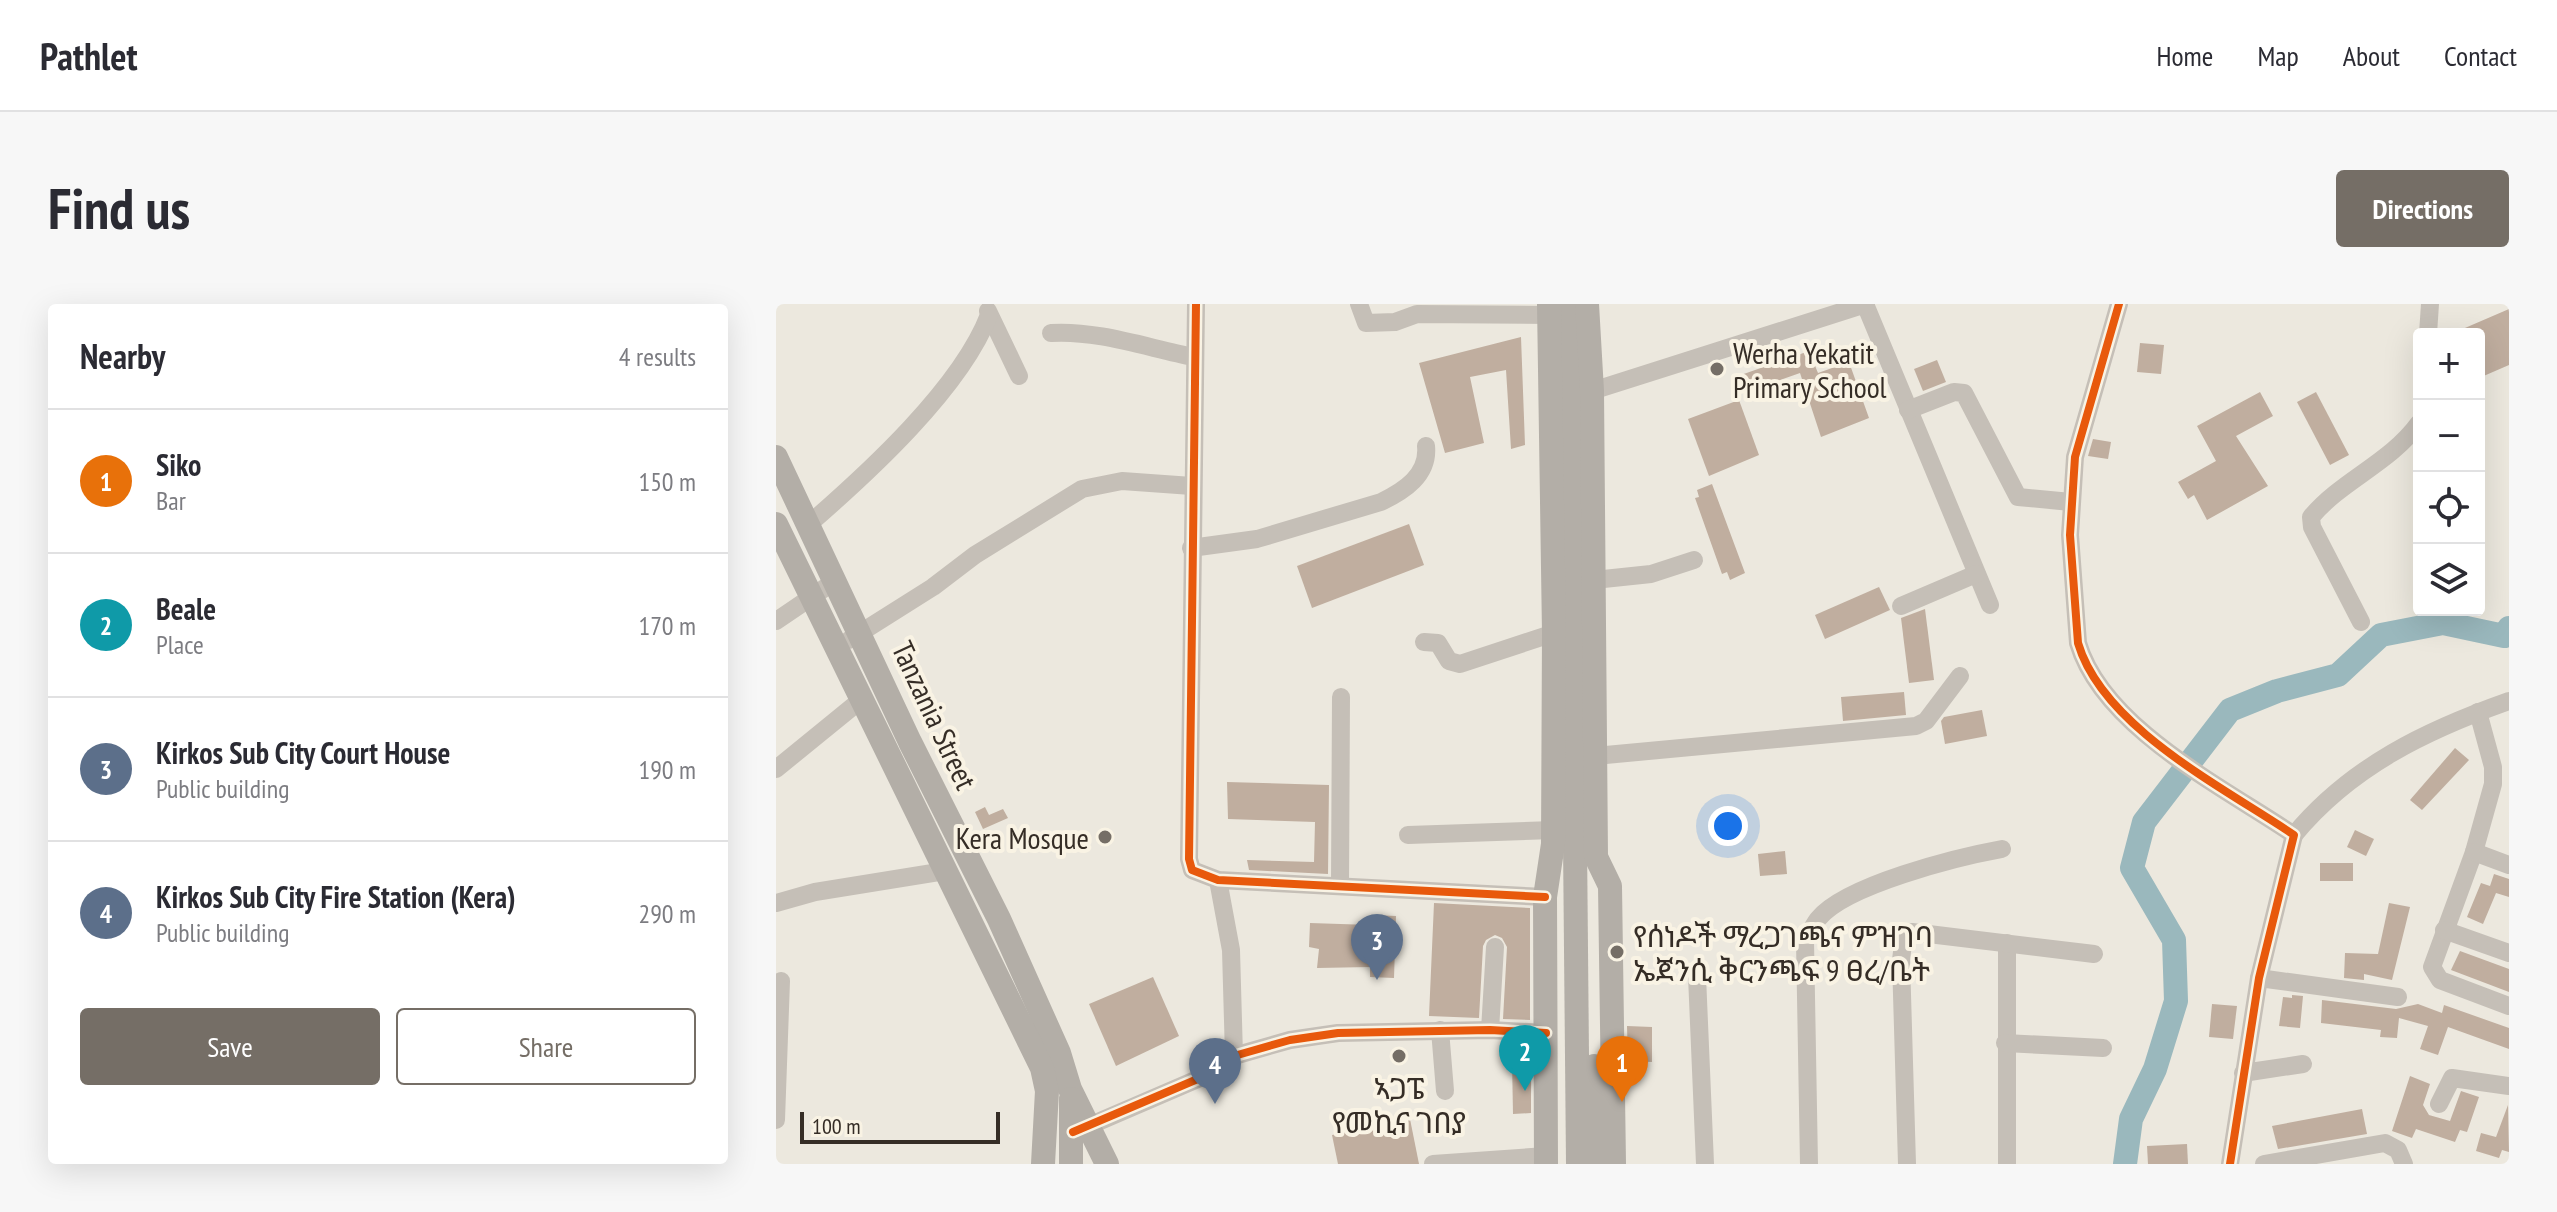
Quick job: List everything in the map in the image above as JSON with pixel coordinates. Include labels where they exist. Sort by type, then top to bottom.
[{"type":"main road","points":[[1587,304],[1592,391],[1594,580],[1594,1164]]},
{"type":"main road","points":[[1551,1161],[1545,897],[1553,837],[1556,308]]},
{"type":"main road","points":[[1556,308],[1578,1164]]},
{"type":"main road","name":"Tanzania Street","points":[[776,457],[862,633],[910,742],[980,880],[1059,1053],[1081,1130]]},
{"type":"main road","name":"Tanzania Street","points":[[776,524],[1042,1068],[1047,1091],[1043,1164]]},
{"type":"main road","points":[[1551,1161],[1561,898],[1553,837]]},
{"type":"main road","points":[[1596,857],[1610,886],[1614,1164]]},
{"type":"main road","points":[[957,895],[980,880]]},
{"type":"main road","points":[[1047,1124],[1081,1130],[1107,1164]]},
{"type":"main road","points":[[1071,1164],[1081,1130]]},
{"type":"street","points":[[1196,304],[1191,548],[1189,859],[1192,870],[1218,880],[1545,897]]},
{"type":"street","points":[[1359,304],[1366,323],[1395,322],[1417,314],[1556,308]]},
{"type":"street","points":[[1592,391],[1865,304],[1990,605]]},
{"type":"street","points":[[2119,304],[2075,457],[2071,502],[2073,591],[2083,659],[2121,711],[2147,737],[2294,835]]},
{"type":"street","points":[[2428,328],[2430,304]]},
{"type":"street","points":[[988,310],[1019,376]]},
{"type":"street","points":[[808,525],[852,487],[969,358],[988,310]]},
{"type":"street","points":[[1051,333],[1080,332],[1128,345],[1194,357]]},
{"type":"street","points":[[1908,410],[1954,392],[1964,393],[2018,497],[2071,502]]},
{"type":"street","points":[[2361,622],[2312,527],[2311,517],[2331,498],[2384,460],[2413,429]]},
{"type":"street","points":[[1191,548],[1257,539],[1381,502],[1396,495],[1421,473],[1428,459],[1426,446]]},
{"type":"street","points":[[837,647],[975,555],[1082,489],[1122,481],[1192,486]]},
{"type":"street","points":[[1594,580],[1651,574],[1694,560]]},
{"type":"street","points":[[1901,606],[1976,574]]},
{"type":"street","points":[[776,621],[835,581]]},
{"type":"street","points":[[1424,642],[1438,643],[1455,665],[1554,633]]},
{"type":"street","points":[[1595,756],[1916,726],[1926,721],[1960,676]]},
{"type":"street","points":[[1340,884],[1341,697]]},
{"type":"street","points":[[776,769],[862,699]]},
{"type":"street","points":[[2230,1164],[2259,978],[2294,835],[2332,795],[2420,735],[2509,701]]},
{"type":"street","points":[[2478,712],[2494,776],[2474,852],[2432,967],[2435,976],[2509,1006]]},
{"type":"street","points":[[1408,835],[1553,837]]},
{"type":"street","points":[[1809,1164],[1805,941],[1818,919],[1838,903],[1919,869],[2002,849]]},
{"type":"street","points":[[2474,852],[2509,865]]},
{"type":"street","points":[[776,903],[815,892],[945,871]]},
{"type":"street","points":[[1218,880],[1231,950],[1234,1056]]},
{"type":"street","points":[[2444,930],[2509,953]]},
{"type":"street","points":[[1907,1164],[1903,944],[1912,932],[2094,954]]},
{"type":"street","points":[[2007,943],[2007,1164]]},
{"type":"street","points":[[1490,1030],[1495,947]]},
{"type":"street","points":[[1697,976],[1705,1164]]},
{"type":"street","points":[[2259,978],[2398,997]]},
{"type":"street","points":[[776,1120],[781,981]]},
{"type":"street","points":[[1440,1030],[1445,1091]]},
{"type":"street","points":[[1081,1130],[1200,1078],[1234,1056],[1290,1040],[1338,1033],[1440,1030],[1546,1033]]},
{"type":"street","points":[[2005,1043],[2103,1048]]},
{"type":"street","points":[[2243,1073],[2303,1064]]},
{"type":"street","points":[[2439,1104],[2452,1078],[2509,1086]]},
{"type":"street","points":[[2264,1164],[2385,1143],[2398,1150],[2404,1164]]},
{"type":"street","points":[[1433,1164],[1551,1161]]},
{"type":"building","points":[[2509,309],[2509,365],[2485,375],[2485,328],[2465,328]]},
{"type":"building","points":[[1521,337],[1525,445],[1511,449],[1506,370],[1470,377],[1484,443],[1445,453],[1419,363]]},
{"type":"building","points":[[2140,343],[2164,345],[2161,374],[2137,372]]},
{"type":"building","points":[[1809,351],[1818,373],[1849,362],[1869,418],[1821,437],[1800,373],[1744,393],[1738,376]]},
{"type":"building","points":[[1937,360],[1946,382],[1923,391],[1914,369]]},
{"type":"building","points":[[2260,392],[2273,416],[2236,436],[2268,486],[2207,520],[2194,495],[2188,499],[2178,482],[2216,461],[2197,426]]},
{"type":"building","points":[[2316,392],[2349,455],[2330,465],[2297,402]]},
{"type":"building","points":[[1739,400],[1759,455],[1709,476],[1688,419]]},
{"type":"building","points":[[2093,439],[2111,442],[2108,459],[2088,456]]},
{"type":"building","points":[[1712,484],[1745,573],[1730,580],[1727,572],[1722,574],[1695,498],[1699,497],[1697,490]]},
{"type":"building","points":[[1409,524],[1424,565],[1312,608],[1297,566]]},
{"type":"building","points":[[1879,587],[1890,610],[1825,639],[1815,615]]},
{"type":"building","points":[[1925,609],[1934,680],[1909,683],[1901,618]]},
{"type":"building","points":[[1904,692],[1906,715],[1843,721],[1841,697]]},
{"type":"building","points":[[1982,710],[1987,736],[1945,744],[1941,721],[1944,717]]},
{"type":"building","points":[[2455,748],[2469,760],[2422,810],[2410,800]]},
{"type":"building","points":[[1227,782],[1329,785],[1328,874],[1249,870],[1247,860],[1314,862],[1315,822],[1228,819]]},
{"type":"building","points":[[985,807],[989,815],[1003,809],[1008,818],[983,829],[975,812]]},
{"type":"building","points":[[2355,830],[2374,839],[2366,856],[2347,847]]},
{"type":"building","points":[[1785,851],[1787,874],[1760,876],[1758,854]]},
{"type":"building","points":[[2320,863],[2353,863],[2353,881],[2320,881]]},
{"type":"building","points":[[2494,874],[2509,879],[2509,897],[2496,893],[2483,924],[2467,917],[2481,883],[2490,886]]},
{"type":"building","points":[[1434,903],[1530,908],[1530,1020],[1503,1019],[1507,947],[1502,938],[1495,935],[1483,946],[1479,1018],[1429,1016]]},
{"type":"building","points":[[2389,903],[2410,907],[2392,980],[2364,974],[2364,980],[2344,978],[2345,953],[2378,954]]},
{"type":"building","points":[[1372,915],[1396,916],[1394,978],[1370,977],[1370,967],[1317,968],[1319,949],[1309,947],[1310,923],[1371,925]]},
{"type":"building","points":[[2460,951],[2509,969],[2509,992],[2451,970]]},
{"type":"building","points":[[1153,977],[1179,1036],[1116,1066],[1089,1004]]},
{"type":"building","points":[[2292,995],[2303,996],[2300,1028],[2279,1026],[2283,997],[2292,998]]},
{"type":"building","points":[[2322,1000],[2396,1009],[2418,1004],[2442,1013],[2444,1005],[2509,1028],[2509,1049],[2448,1027],[2438,1055],[2420,1049],[2428,1026],[2399,1018],[2397,1038],[2380,1037],[2381,1030],[2321,1023]]},
{"type":"building","points":[[2212,1004],[2237,1006],[2233,1039],[2209,1037]]},
{"type":"building","points":[[1627,1026],[1652,1027],[1652,1062],[1628,1061]]},
{"type":"building","points":[[1512,1061],[1531,1061],[1531,1113],[1513,1114]]},
{"type":"building","points":[[2410,1076],[2430,1084],[2423,1105],[2429,1115],[2450,1121],[2461,1091],[2479,1097],[2467,1132],[2460,1130],[2455,1142],[2416,1129],[2412,1138],[2392,1131]]},
{"type":"building","points":[[2508,1105],[2509,1152],[2502,1150],[2499,1158],[2476,1151],[2481,1133],[2496,1137]]},
{"type":"building","points":[[2362,1109],[2367,1134],[2278,1149],[2272,1126]]},
{"type":"building","points":[[1410,1119],[1419,1164],[1338,1164],[1332,1135]]},
{"type":"building","points":[[2187,1144],[2188,1164],[2148,1164],[2147,1146]]},
{"type":"waterway","points":[[2125,1164],[2131,1119],[2155,1069],[2176,1001],[2174,940],[2132,868],[2144,822],[2230,710],[2277,691],[2338,675],[2381,635],[2443,623],[2504,636],[2509,628]]},
{"type":"cycle path","points":[[1196,304],[1189,859],[1192,870],[1218,880],[1545,897]]},
{"type":"cycle path","points":[[2119,304],[2075,457],[2070,535],[2078,643],[2092,674],[2139,729],[2202,776],[2294,835],[2259,978],[2230,1164]]},
{"type":"cycle path","points":[[1073,1132],[1200,1078],[1234,1056],[1290,1040],[1338,1033],[1490,1030],[1546,1033]]},
{"type":"place","name":"Werha Yekatit Primary School","points":[[1717,369]]},
{"type":"place","name":"Kera Mosque","points":[[1105,837]]},
{"type":"place","name":"የሰነዶች ማረጋገጫና ምዝገባ ኤጀንሲ ቅርንጫፍ 9 ፀረ/ቤት","points":[[1617,952]]},
{"type":"place","name":"Kirkos Sub City Court House","points":[[1377,980]]},
{"type":"place","name":"ኣጋፔ የመኪና ገበያ","points":[[1399,1056]]},
{"type":"place","name":"Beale","points":[[1525,1091]]},
{"type":"place","name":"Siko","points":[[1622,1102]]},
{"type":"place","name":"Kirkos Sub City Fire Station (Kera)","points":[[1215,1104]]}]
